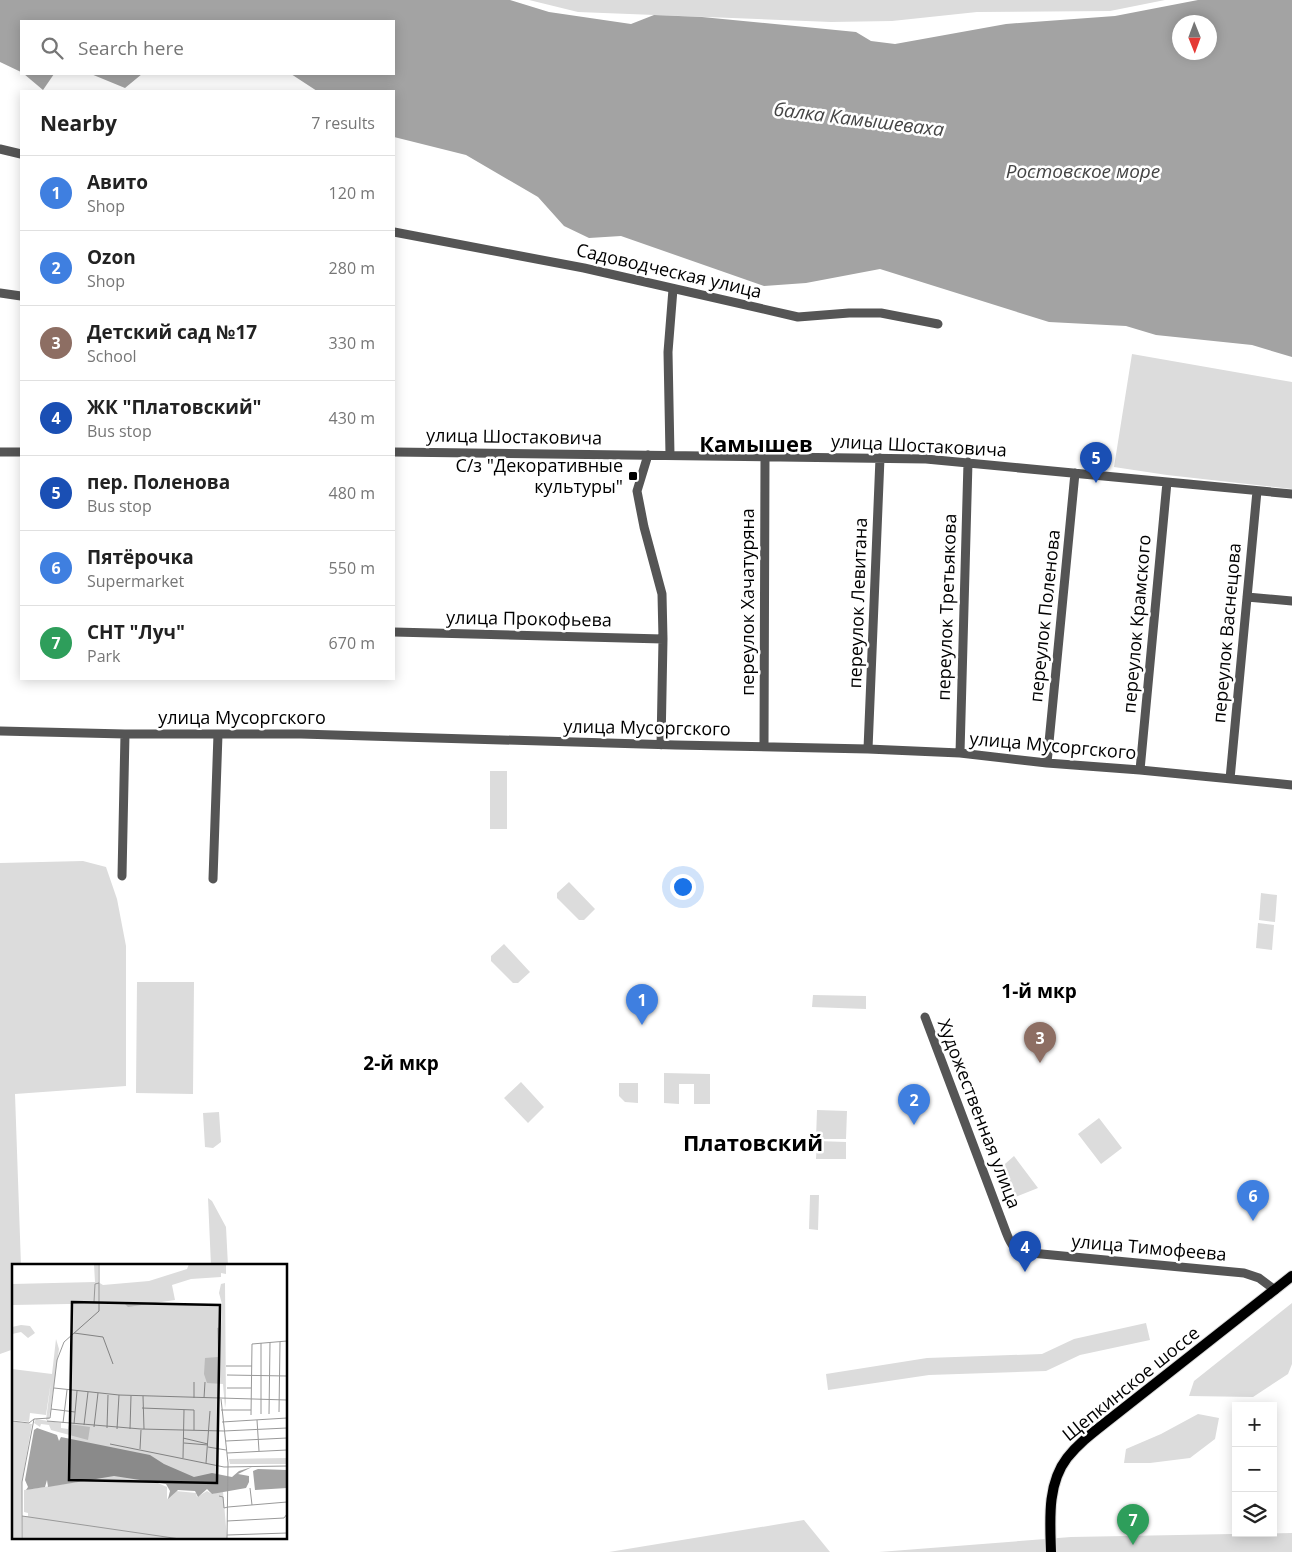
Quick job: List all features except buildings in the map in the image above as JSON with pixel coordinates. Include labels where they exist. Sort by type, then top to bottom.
[{"type":"main road","name":"Щепкинское шоссе","points":[[1051,1552],[1053,1486],[1068,1457],[1104,1423],[1292,1276]]},
{"type":"street","points":[[0,149],[20,154]]},
{"type":"street","name":"Садоводческая улица","points":[[395,232],[584,268],[798,317],[849,313],[881,313],[938,324]]},
{"type":"street","points":[[670,454],[668,352],[674,288]]},
{"type":"street","points":[[0,293],[20,296]]},
{"type":"street","points":[[0,452],[20,452]]},
{"type":"street","name":"улица Шостаковича","points":[[395,452],[670,454],[926,459],[1292,494]]},
{"type":"street","points":[[648,454],[637,491],[644,527],[662,594],[661,745]]},
{"type":"street","name":"переулок Хачатуряна","points":[[764,456],[764,747]]},
{"type":"street","name":"переулок Левитана","points":[[868,748],[880,458]]},
{"type":"street","name":"переулок Третьякова","points":[[960,753],[968,462]]},
{"type":"street","name":"переулок Поленова","points":[[1047,763],[1075,472]]},
{"type":"street","name":"переулок Крамского","points":[[1140,770],[1167,482]]},
{"type":"street","name":"переулок Васнецова","points":[[1230,779],[1257,491]]},
{"type":"street","points":[[1247,597],[1292,601]]},
{"type":"street","name":"улица Прокофьева","points":[[395,632],[663,639]]},
{"type":"street","name":"улица Мусоргского","points":[[0,731],[306,735],[661,745],[868,748],[960,753],[1047,763],[1292,785]]},
{"type":"street","points":[[122,876],[125,734]]},
{"type":"street","points":[[213,879],[218,734]]},
{"type":"street","name":"Художественная улица","points":[[925,1017],[1011,1245],[1015,1249]]},
{"type":"street","name":"улица Тимофеева","points":[[1015,1249],[1031,1253],[1244,1273],[1260,1278],[1275,1290]]},
{"type":"shaded area","points":[[529,0],[1165,0],[1110,11],[977,12],[892,21],[831,22],[578,12]]},
{"type":"shaded area","points":[[1132,354],[1292,382],[1292,489],[1114,467]]},
{"type":"shaded area","points":[[490,771],[507,771],[507,829],[490,829]]},
{"type":"shaded area","points":[[83,861],[106,867],[117,899],[126,946],[126,1086],[15,1094],[21,1264],[12,1264],[12,1350],[0,1354],[0,863]]},
{"type":"shaded area","points":[[569,882],[595,909],[584,920],[579,920],[557,898],[557,893]]},
{"type":"shaded area","points":[[1261,893],[1277,895],[1275,922],[1259,920]]},
{"type":"shaded area","points":[[1258,923],[1274,925],[1272,950],[1256,948]]},
{"type":"shaded area","points":[[504,944],[530,972],[518,983],[513,983],[491,961],[491,956]]},
{"type":"shaded area","points":[[137,982],[194,982],[193,1094],[136,1093]]},
{"type":"shaded area","points":[[813,995],[866,996],[866,1009],[812,1007]]},
{"type":"shaded area","points":[[664,1073],[710,1074],[710,1104],[694,1104],[694,1084],[679,1084],[679,1104],[664,1103]]},
{"type":"shaded area","points":[[521,1082],[544,1107],[528,1123],[504,1098]]},
{"type":"shaded area","points":[[619,1083],[638,1083],[638,1103],[625,1102],[619,1096]]},
{"type":"shaded area","points":[[817,1110],[847,1111],[846,1139],[816,1139]]},
{"type":"shaded area","points":[[219,1112],[221,1142],[213,1148],[205,1147],[203,1113]]},
{"type":"shaded area","points":[[1099,1118],[1122,1148],[1101,1164],[1078,1134]]},
{"type":"shaded area","points":[[817,1141],[846,1142],[846,1159],[816,1159]]},
{"type":"shaded area","points":[[1014,1156],[1038,1188],[1008,1200],[997,1171]]},
{"type":"shaded area","points":[[810,1195],[819,1195],[818,1230],[809,1229]]},
{"type":"shaded area","points":[[208,1198],[212,1201],[226,1227],[228,1264],[211,1264]]},
{"type":"shaded area","points":[[1292,1303],[1292,1364],[1288,1374],[1253,1397],[1189,1396],[1194,1381]]},
{"type":"shaded area","points":[[1146,1323],[1150,1340],[1080,1355],[1046,1371],[929,1375],[828,1390],[826,1374],[927,1358],[1042,1354],[1074,1339]]},
{"type":"shaded area","points":[[1198,1414],[1219,1418],[1215,1439],[1190,1458],[1150,1463],[1124,1463],[1126,1449],[1161,1434]]},
{"type":"shaded area","points":[[804,1520],[830,1552],[609,1552]]},
{"type":"shaded area","points":[[1277,1533],[1292,1533],[1292,1552],[879,1552],[1071,1537],[1232,1534],[1232,1537],[1277,1537]]},
{"type":"water","name":"Ростовское море","points":[[0,0],[510,0],[549,12],[631,24],[654,15],[702,17],[856,32],[871,41],[895,44],[1006,24],[1115,16],[1198,0],[1292,0],[1292,357],[1252,345],[1156,335],[1126,326],[1049,322],[880,269],[806,283],[764,286],[621,236],[589,238],[564,226],[538,197],[466,155],[395,137],[395,90],[315,90],[293,75],[395,75],[395,20],[20,20],[20,72],[0,62]]},
{"type":"water","points":[[25,75],[53,75],[43,90]]},
{"type":"water","points":[[93,75],[141,75],[125,88]]},
{"type":"place","name":"С/з \"Декоративные культуры\"","points":[[633,476]]},
{"type":"place","name":"пер. Поленова","points":[[1096,483]]},
{"type":"place","name":"Авито","points":[[642,1025]]},
{"type":"place","name":"Детский сад №17","points":[[1040,1063]]},
{"type":"place","name":"Ozon","points":[[914,1125]]},
{"type":"place","name":"Пятёрочка","points":[[1253,1221]]},
{"type":"place","name":"ЖК \"Платовский\"","points":[[1025,1272]]},
{"type":"place","name":"СНТ \"Луч\"","points":[[1133,1545]]},
{"type":"district","name":"Камышев","points":[[756,444]]},
{"type":"district","name":"1-й мкр","points":[[1039,991]]},
{"type":"district","name":"2-й мкр","points":[[401,1063]]},
{"type":"district","name":"Платовский","points":[[753,1143]]},
{"type":"water label","name":"балка Камышеваха","points":[[859,119]]}]
